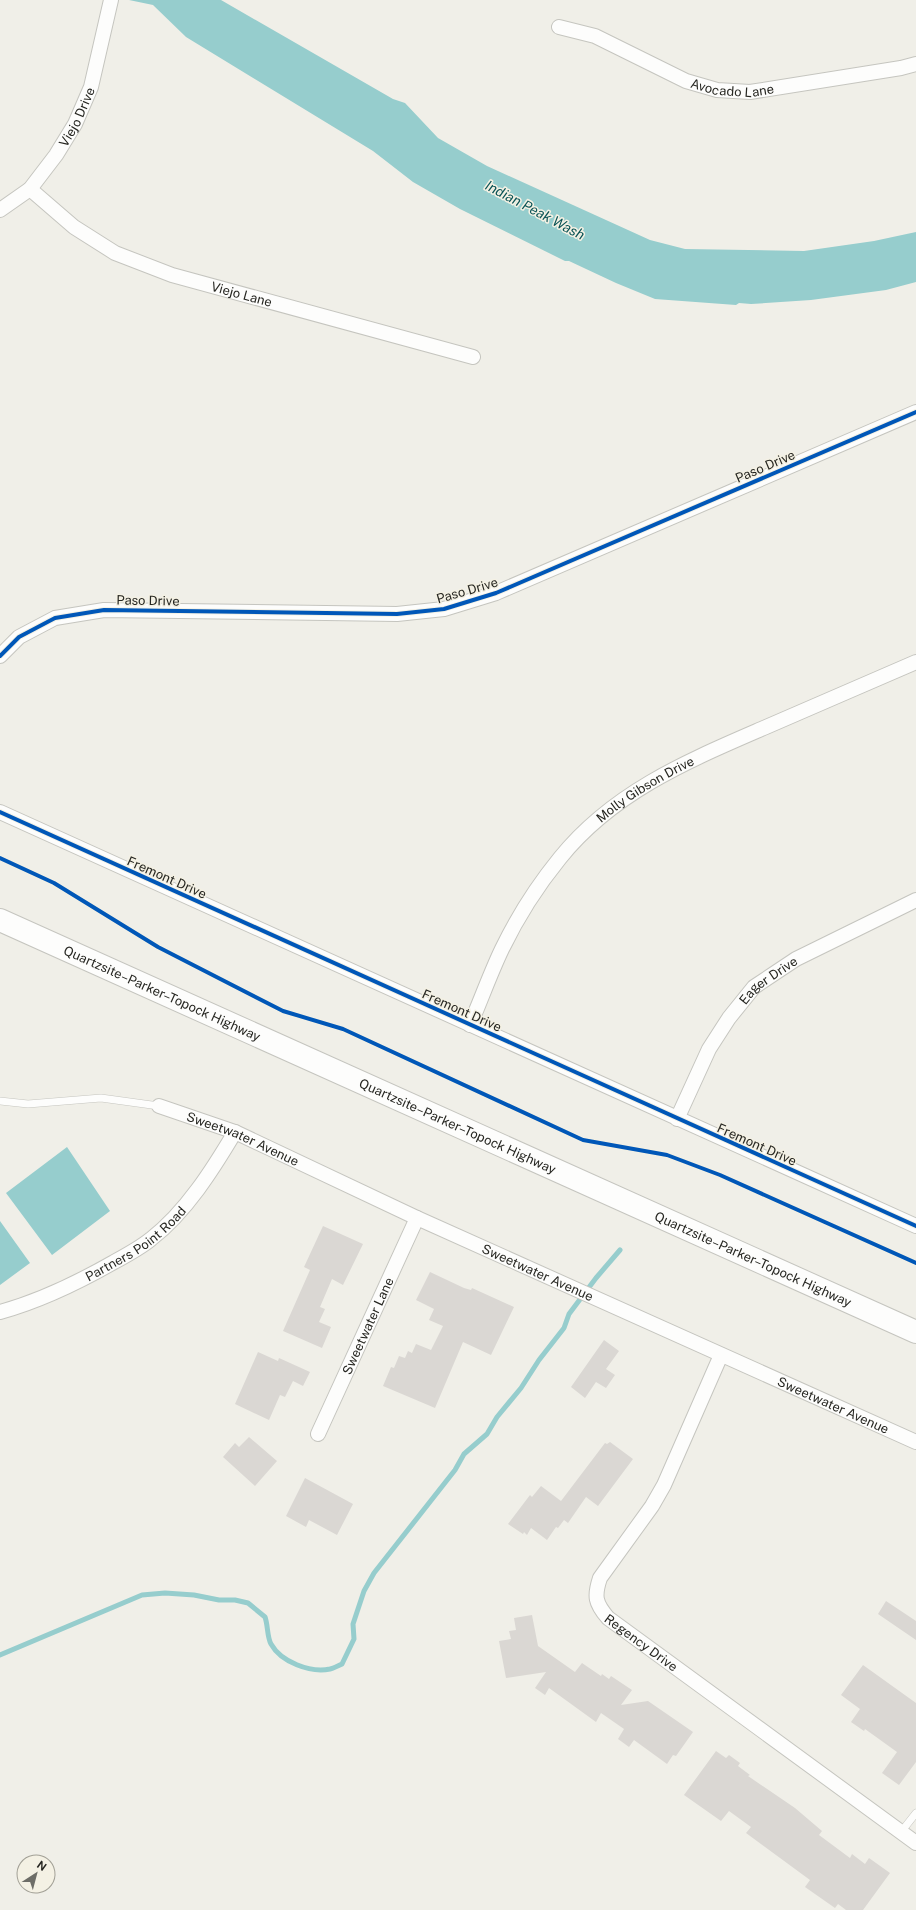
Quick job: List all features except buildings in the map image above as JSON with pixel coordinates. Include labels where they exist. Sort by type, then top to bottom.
[{"type":"highway","name":"Quartzsite–Parker–Topock Highway","points":[[0,920],[916,1332]]},
{"type":"street","name":"Viejo Drive","points":[[0,210],[30,189],[56,155],[75,124],[90,87],[111,0]]},
{"type":"street","name":"Avocado Lane","points":[[558,27],[595,36],[686,81],[717,90],[750,92],[901,68],[916,64]]},
{"type":"street","name":"Viejo Lane","points":[[30,189],[74,227],[115,253],[172,275],[473,357]]},
{"type":"street","name":"Paso Drive","points":[[0,656],[19,637],[55,618],[104,610],[397,614],[444,609],[496,593],[916,412]]},
{"type":"street","name":"Molly Gibson Drive","points":[[470,1025],[502,949],[530,900],[560,857],[592,825],[619,802],[647,783],[684,762],[916,662]]},
{"type":"street","name":"Fremont Drive","points":[[0,812],[916,1226]]},
{"type":"street","name":"Eager Drive","points":[[677,1119],[709,1049],[729,1018],[754,987],[796,959],[916,900]]},
{"type":"street","name":"Sweetwater Avenue","points":[[159,1106],[235,1132],[417,1218],[916,1442]]},
{"type":"street","name":"Partners Point Road","points":[[0,1312],[16,1307],[88,1277],[151,1239],[172,1219],[198,1188],[235,1132]]},
{"type":"street","name":"Sweetwater Lane","points":[[318,1434],[417,1218]]},
{"type":"street","name":"Regency Drive","points":[[721,1355],[664,1485],[652,1506],[600,1578],[596,1590],[598,1607],[614,1623],[916,1843]]},
{"type":"lane","points":[[0,1101],[28,1104],[101,1098],[159,1106]]},
{"type":"lane","points":[[901,1832],[916,1813]]},
{"type":"water","name":"Indian Peak Wash","points":[[129,0],[221,0],[393,99],[405,103],[438,138],[487,166],[650,240],[685,249],[804,251],[874,241],[916,232],[916,282],[886,290],[811,300],[751,304],[739,303],[736,305],[655,299],[569,261],[565,261],[460,209],[413,182],[373,151],[186,37],[153,5]]},
{"type":"water","points":[[67,1147],[110,1211],[52,1255],[6,1193]]},
{"type":"water","points":[[0,1221],[30,1263],[0,1285]]},
{"type":"waterway","points":[[0,1655],[142,1595],[165,1593],[194,1595],[219,1600],[235,1600],[248,1603],[265,1617],[271,1644],[289,1661],[305,1668],[322,1670],[332,1669],[342,1664],[354,1639],[353,1624],[364,1591],[374,1573],[455,1470],[464,1454],[487,1434],[497,1417],[521,1388],[539,1360],[564,1328],[569,1314],[596,1278],[620,1250]]},
{"type":"cycle path","points":[[0,656],[19,637],[55,618],[104,610],[397,614],[444,609],[496,593],[916,412]]},
{"type":"cycle path","points":[[0,812],[916,1226]]},
{"type":"cycle path","points":[[0,858],[54,883],[158,947],[283,1011],[343,1029],[583,1140],[667,1155],[720,1175],[916,1263]]}]
